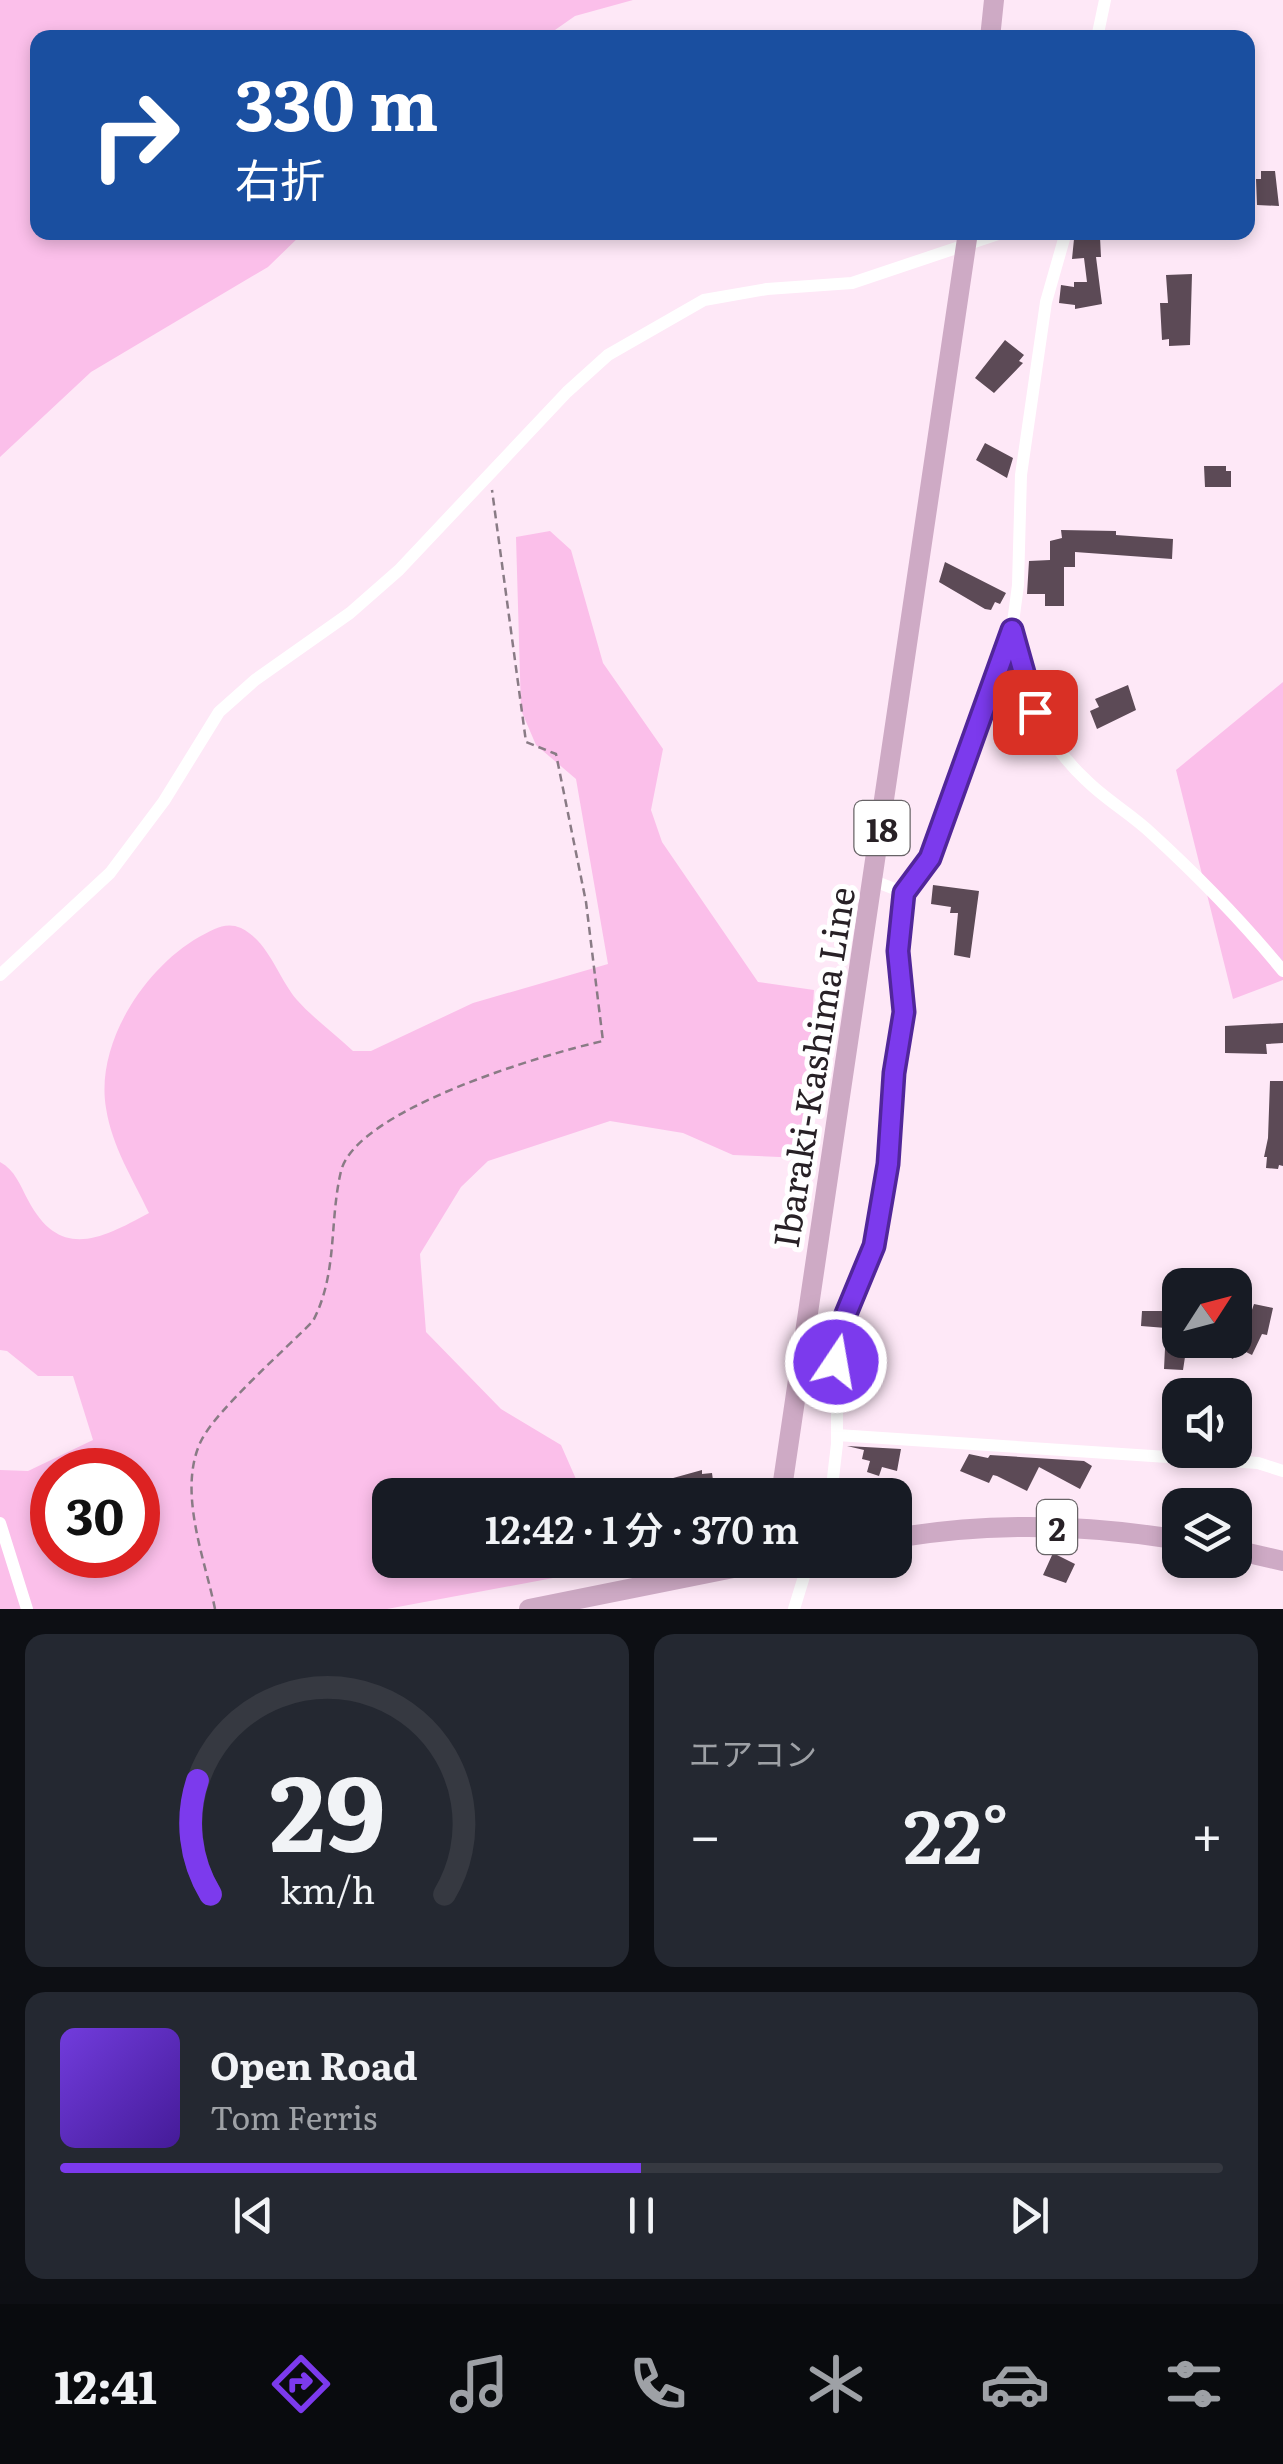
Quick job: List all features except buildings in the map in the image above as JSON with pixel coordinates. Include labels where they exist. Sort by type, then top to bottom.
[{"type":"main road","points":[[991,30],[994,0]]},
{"type":"main road","name":"Ibaraki-Kashima Line","points":[[783,1478],[968,240]]},
{"type":"main road","name":"2","points":[[912,1536],[1042,1526],[1162,1538]]},
{"type":"main road","points":[[1252,1554],[1283,1561]]},
{"type":"main road","points":[[529,1609],[683,1578]]},
{"type":"street","points":[[1099,30],[1105,0]]},
{"type":"street","points":[[0,975],[110,873],[164,801],[218,712],[255,680],[350,613],[399,570],[567,392],[608,354],[704,300],[767,288],[852,282],[963,240]]},
{"type":"street","points":[[832,1478],[836,1338],[874,1246],[888,1164],[894,1073],[904,1012],[898,951],[904,893],[930,858],[1012,630],[1021,475],[1046,302],[1064,240]]},
{"type":"street","points":[[1012,630],[1035,712],[1068,760],[1220,899],[1283,971]]},
{"type":"street","points":[[874,881],[904,893]]},
{"type":"street","points":[[803,1344],[836,1351]]},
{"type":"street","points":[[836,1435],[1258,1463],[1283,1471]]},
{"type":"street","points":[[0,1523],[27,1609]]},
{"type":"street","points":[[794,1609],[804,1578]]},
{"type":"path","points":[[215,1609],[195,1516],[194,1480],[201,1441],[312,1321],[321,1305],[329,1282],[341,1170],[349,1152],[378,1124],[415,1107],[532,1057],[604,1040],[586,902],[556,754],[526,742],[490,477]]},
{"type":"shaded area","points":[[0,0],[633,0],[575,16],[555,30],[30,30],[30,240],[296,240],[268,267],[91,372],[0,457]]},
{"type":"shaded area","points":[[550,531],[571,550],[603,663],[663,749],[651,810],[662,842],[758,982],[814,990],[803,1158],[733,1155],[683,1133],[610,1121],[488,1161],[461,1187],[420,1254],[426,1332],[501,1409],[561,1445],[576,1478],[372,1478],[372,1578],[553,1578],[387,1609],[0,1609],[0,1470],[30,1470],[30,1578],[160,1578],[160,1448],[76,1448],[93,1440],[73,1376],[38,1376],[7,1351],[0,1350],[0,1162],[13,1174],[40,1219],[68,1238],[98,1236],[149,1213],[113,1136],[106,1108],[108,1058],[128,1010],[160,968],[199,937],[224,926],[235,926],[251,934],[297,1000],[353,1051],[371,1051],[473,1003],[608,964],[576,779],[536,745],[521,710],[516,537]]},
{"type":"shaded area","points":[[1283,682],[1283,980],[1233,999],[1176,770]]},
{"type":"route","points":[[836,1362],[836,1338],[874,1246],[888,1164],[894,1073],[904,1012],[898,951],[904,893],[930,858],[1012,630],[1035,712]]}]
